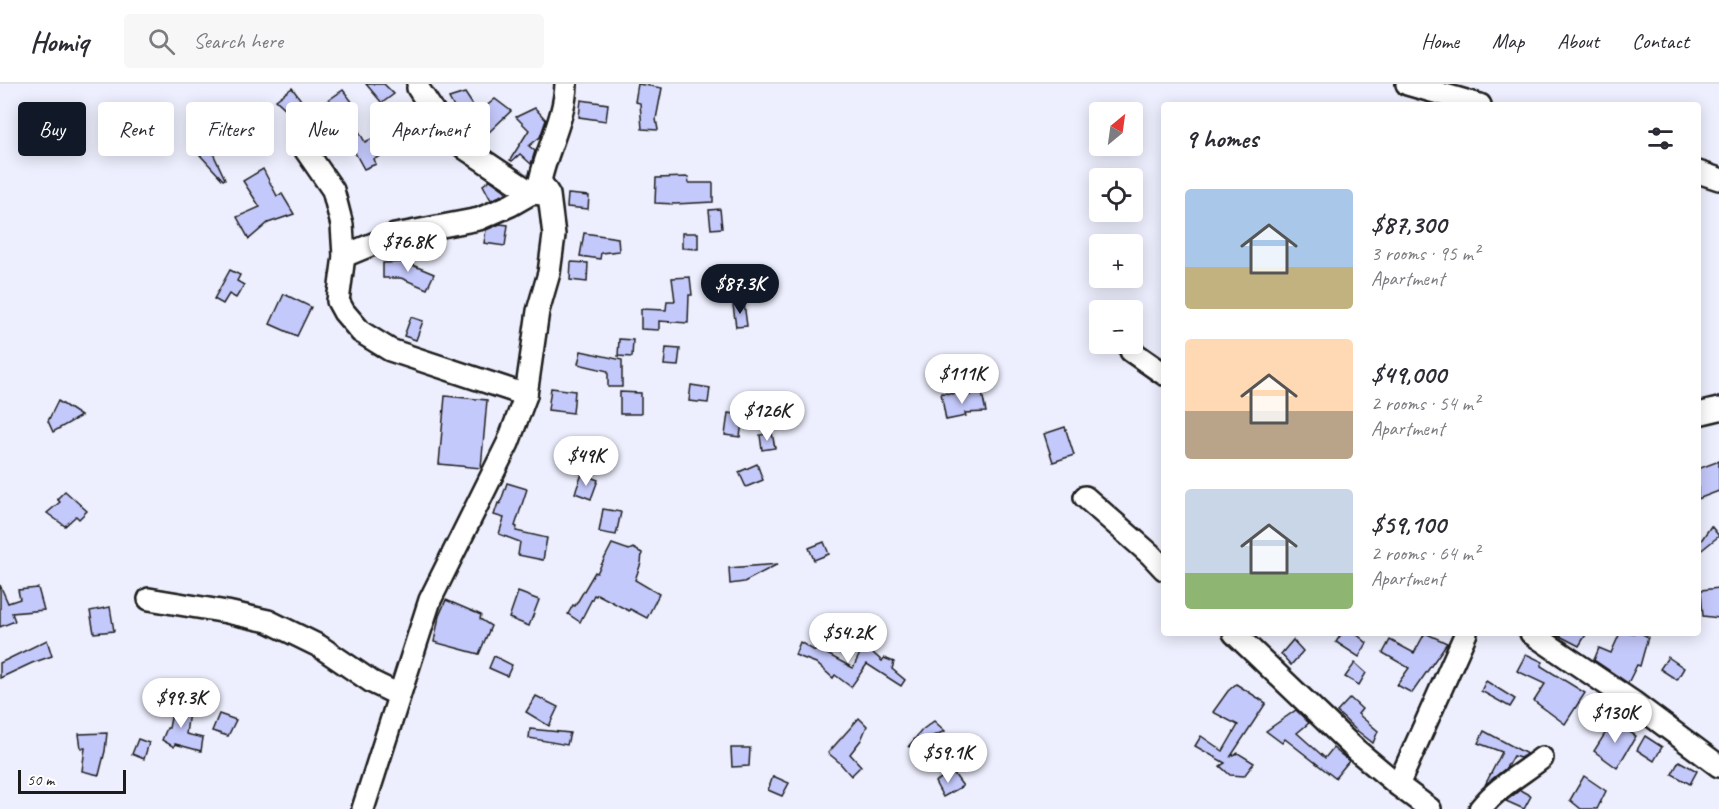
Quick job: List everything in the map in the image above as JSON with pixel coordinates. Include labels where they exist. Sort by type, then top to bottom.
[{"type":"street","points":[[363,809],[430,600],[508,442],[526,395],[538,311],[549,273],[554,235],[541,194],[540,181],[543,163],[560,122],[566,84]]},
{"type":"street","points":[[1407,84],[1470,102]]},
{"type":"street","points":[[418,88],[446,131],[466,149],[541,194]]},
{"type":"street","points":[[310,156],[333,190],[342,225],[344,256],[338,301],[344,312],[362,332],[390,350],[526,395]]},
{"type":"street","points":[[1701,173],[1719,179]]},
{"type":"street","points":[[344,256],[395,235],[479,219],[541,194]]},
{"type":"street","points":[[1135,354],[1161,372]]},
{"type":"street","points":[[1701,413],[1719,410]]},
{"type":"street","points":[[1085,497],[1161,566]]},
{"type":"street","points":[[148,599],[268,621],[319,646],[372,682],[399,694]]},
{"type":"street","points":[[1237,636],[1355,748],[1423,807]]},
{"type":"street","points":[[1398,785],[1465,636]]},
{"type":"street","points":[[1536,636],[1633,702],[1719,766]]},
{"type":"street","points":[[1480,809],[1501,786],[1542,758]]},
{"type":"building","points":[[366,84],[384,84],[394,94],[381,102]]},
{"type":"building","points":[[638,84],[662,88],[656,119],[658,130],[642,129],[640,103],[635,102]]},
{"type":"building","points":[[292,88],[301,100],[286,102],[286,109],[276,100]]},
{"type":"building","points":[[343,90],[352,102],[326,102]]},
{"type":"building","points":[[465,93],[471,102],[451,102],[449,98]]},
{"type":"building","points":[[495,99],[511,111],[490,131],[490,103]]},
{"type":"building","points":[[581,100],[608,104],[606,121],[579,117]]},
{"type":"building","points":[[535,108],[546,120],[540,137],[529,146],[535,151],[531,164],[520,154],[512,161],[510,160],[529,130],[516,117]]},
{"type":"building","points":[[358,129],[365,142],[370,140],[370,156],[381,156],[374,159],[376,164],[364,169],[357,156]]},
{"type":"building","points":[[201,156],[214,156],[225,179],[223,180]]},
{"type":"building","points":[[263,169],[277,196],[282,194],[294,214],[268,223],[249,239],[237,217],[260,207],[243,181]]},
{"type":"building","points":[[688,177],[689,183],[713,183],[713,202],[655,203],[656,178]]},
{"type":"building","points":[[490,180],[507,193],[491,200],[483,185]]},
{"type":"building","points":[[568,194],[589,196],[588,209],[567,207]]},
{"type":"building","points":[[720,209],[722,228],[711,229],[709,210]]},
{"type":"building","points":[[500,224],[508,225],[505,246],[484,243],[486,230]]},
{"type":"building","points":[[584,233],[618,238],[619,251],[601,253],[600,259],[580,256]]},
{"type":"building","points":[[682,233],[698,233],[698,249],[682,248]]},
{"type":"building","points":[[405,262],[434,274],[427,289],[401,278],[383,278],[383,263]]},
{"type":"building","points":[[571,262],[588,263],[587,282],[570,280]]},
{"type":"building","points":[[230,270],[240,275],[237,281],[244,285],[236,298],[229,294],[223,304],[214,299]]},
{"type":"building","points":[[690,277],[692,295],[689,295],[688,323],[659,321],[659,330],[641,329],[641,309],[666,310],[667,301],[675,301],[672,278]]},
{"type":"building","points":[[284,294],[311,307],[297,336],[270,324]]},
{"type":"building","points":[[744,303],[747,326],[736,327],[733,305]]},
{"type":"building","points":[[411,317],[423,321],[416,340],[404,336]]},
{"type":"building","points":[[619,339],[633,340],[632,357],[618,356]]},
{"type":"building","points":[[666,348],[680,349],[678,366],[664,365]]},
{"type":"building","points":[[581,351],[622,360],[622,387],[608,387],[608,371],[578,364]]},
{"type":"building","points":[[691,385],[710,388],[708,403],[689,401]]},
{"type":"building","points":[[551,388],[575,391],[573,413],[548,410]]},
{"type":"building","points":[[620,392],[641,393],[641,414],[620,414]]},
{"type":"building","points":[[941,393],[970,395],[969,393],[982,393],[986,412],[965,413],[966,416],[946,420]]},
{"type":"building","points":[[445,396],[487,400],[481,468],[439,464]]},
{"type":"building","points":[[58,401],[81,416],[53,432],[48,421]]},
{"type":"building","points":[[728,413],[743,415],[740,437],[725,435]]},
{"type":"building","points":[[1065,427],[1074,455],[1053,462],[1044,434]]},
{"type":"building","points":[[772,433],[775,448],[762,450],[760,435]]},
{"type":"building","points":[[1719,461],[1719,491],[1701,498],[1701,468]]},
{"type":"building","points":[[757,464],[763,480],[746,487],[739,472]]},
{"type":"building","points":[[582,474],[598,480],[591,499],[575,493]]},
{"type":"building","points":[[507,483],[527,489],[515,526],[516,531],[547,538],[543,560],[518,555],[520,542],[499,534],[504,518],[494,515]]},
{"type":"building","points":[[65,491],[87,511],[79,519],[76,516],[65,526],[47,513],[60,502],[57,499]]},
{"type":"building","points":[[603,509],[621,512],[616,535],[599,532]]},
{"type":"building","points":[[1711,526],[1719,536],[1701,551],[1701,541]]},
{"type":"building","points":[[824,542],[829,554],[814,560],[809,548]]},
{"type":"building","points":[[612,544],[629,550],[633,548],[642,553],[635,580],[659,594],[647,618],[597,594],[594,595],[580,622],[568,614],[595,572],[597,573]]},
{"type":"building","points":[[778,564],[744,582],[730,584],[729,568]]},
{"type":"building","points":[[0,585],[8,603],[20,599],[18,590],[38,588],[44,610],[12,613],[15,621],[0,627]]},
{"type":"building","points":[[1719,588],[1719,618],[1703,616],[1701,590]]},
{"type":"building","points":[[518,592],[539,600],[529,626],[509,618]]},
{"type":"building","points":[[446,600],[481,615],[480,619],[491,626],[479,654],[434,642],[439,616]]},
{"type":"building","points":[[110,607],[114,631],[94,633],[90,611]]},
{"type":"building","points":[[1340,636],[1359,636],[1367,643],[1359,657],[1336,642]]},
{"type":"building","points":[[1423,636],[1432,636],[1447,643],[1412,693],[1397,685],[1409,668],[1383,653],[1390,640],[1414,653]]},
{"type":"building","points":[[1560,636],[1585,636],[1579,646]]},
{"type":"building","points":[[1619,636],[1648,637],[1640,666],[1637,665],[1628,683],[1594,660],[1599,648],[1611,653]]},
{"type":"building","points":[[47,640],[52,656],[0,678],[0,663]]},
{"type":"building","points":[[1293,640],[1303,651],[1291,665],[1281,654]]},
{"type":"building","points":[[821,641],[832,646],[827,654],[853,668],[864,645],[882,661],[884,658],[894,662],[892,669],[905,680],[901,686],[867,664],[851,687],[835,675],[833,678],[816,663],[795,655],[800,642],[815,651]]},
{"type":"building","points":[[1526,654],[1543,662],[1541,666],[1585,693],[1565,724],[1534,701],[1545,684],[1517,671]]},
{"type":"building","points":[[494,656],[512,665],[507,676],[489,668]]},
{"type":"building","points":[[1668,657],[1684,668],[1677,680],[1660,669]]},
{"type":"building","points":[[1355,663],[1366,673],[1359,685],[1345,677]]},
{"type":"building","points":[[1486,681],[1515,699],[1510,707],[1481,691]]},
{"type":"building","points":[[1236,684],[1266,703],[1231,756],[1238,753],[1254,763],[1244,776],[1230,775],[1220,766],[1225,763],[1195,746],[1201,736],[1223,751],[1238,725],[1213,712]]},
{"type":"building","points":[[536,696],[558,707],[549,726],[526,712]]},
{"type":"building","points":[[1350,698],[1362,709],[1358,714],[1378,731],[1373,743],[1337,712]]},
{"type":"building","points":[[174,703],[190,705],[186,734],[203,738],[201,751],[175,744],[174,747],[162,740],[169,728]]},
{"type":"building","points":[[1296,710],[1309,723],[1297,733],[1325,758],[1333,748],[1349,761],[1335,778],[1285,739],[1282,743],[1266,731]]},
{"type":"building","points":[[219,714],[236,720],[228,736],[212,731]]},
{"type":"building","points":[[859,718],[867,726],[861,740],[850,754],[861,766],[851,776],[828,753]]},
{"type":"building","points":[[934,721],[945,731],[926,739],[930,742],[916,753],[910,746],[908,747],[922,730]]},
{"type":"building","points":[[1613,721],[1636,736],[1617,768],[1594,751]]},
{"type":"building","points":[[530,729],[570,733],[567,745],[529,738]]},
{"type":"building","points":[[1484,731],[1527,754],[1520,758],[1513,756],[1506,768],[1485,785],[1502,752],[1478,743]]},
{"type":"building","points":[[107,733],[99,775],[82,771],[85,748],[81,748],[79,734]]},
{"type":"building","points":[[1645,736],[1662,747],[1654,761],[1637,750]]},
{"type":"building","points":[[138,739],[149,743],[144,759],[132,754]]},
{"type":"building","points":[[731,748],[750,748],[749,766],[732,767]]},
{"type":"building","points":[[1679,761],[1697,771],[1690,784],[1672,774]]},
{"type":"building","points":[[952,771],[963,786],[943,797],[935,782]]},
{"type":"building","points":[[773,776],[789,783],[782,796],[768,790]]},
{"type":"building","points":[[1584,776],[1606,791],[1597,809],[1581,809],[1570,800]]},
{"type":"building","points":[[1520,790],[1531,796],[1524,809],[1506,801]]}]
